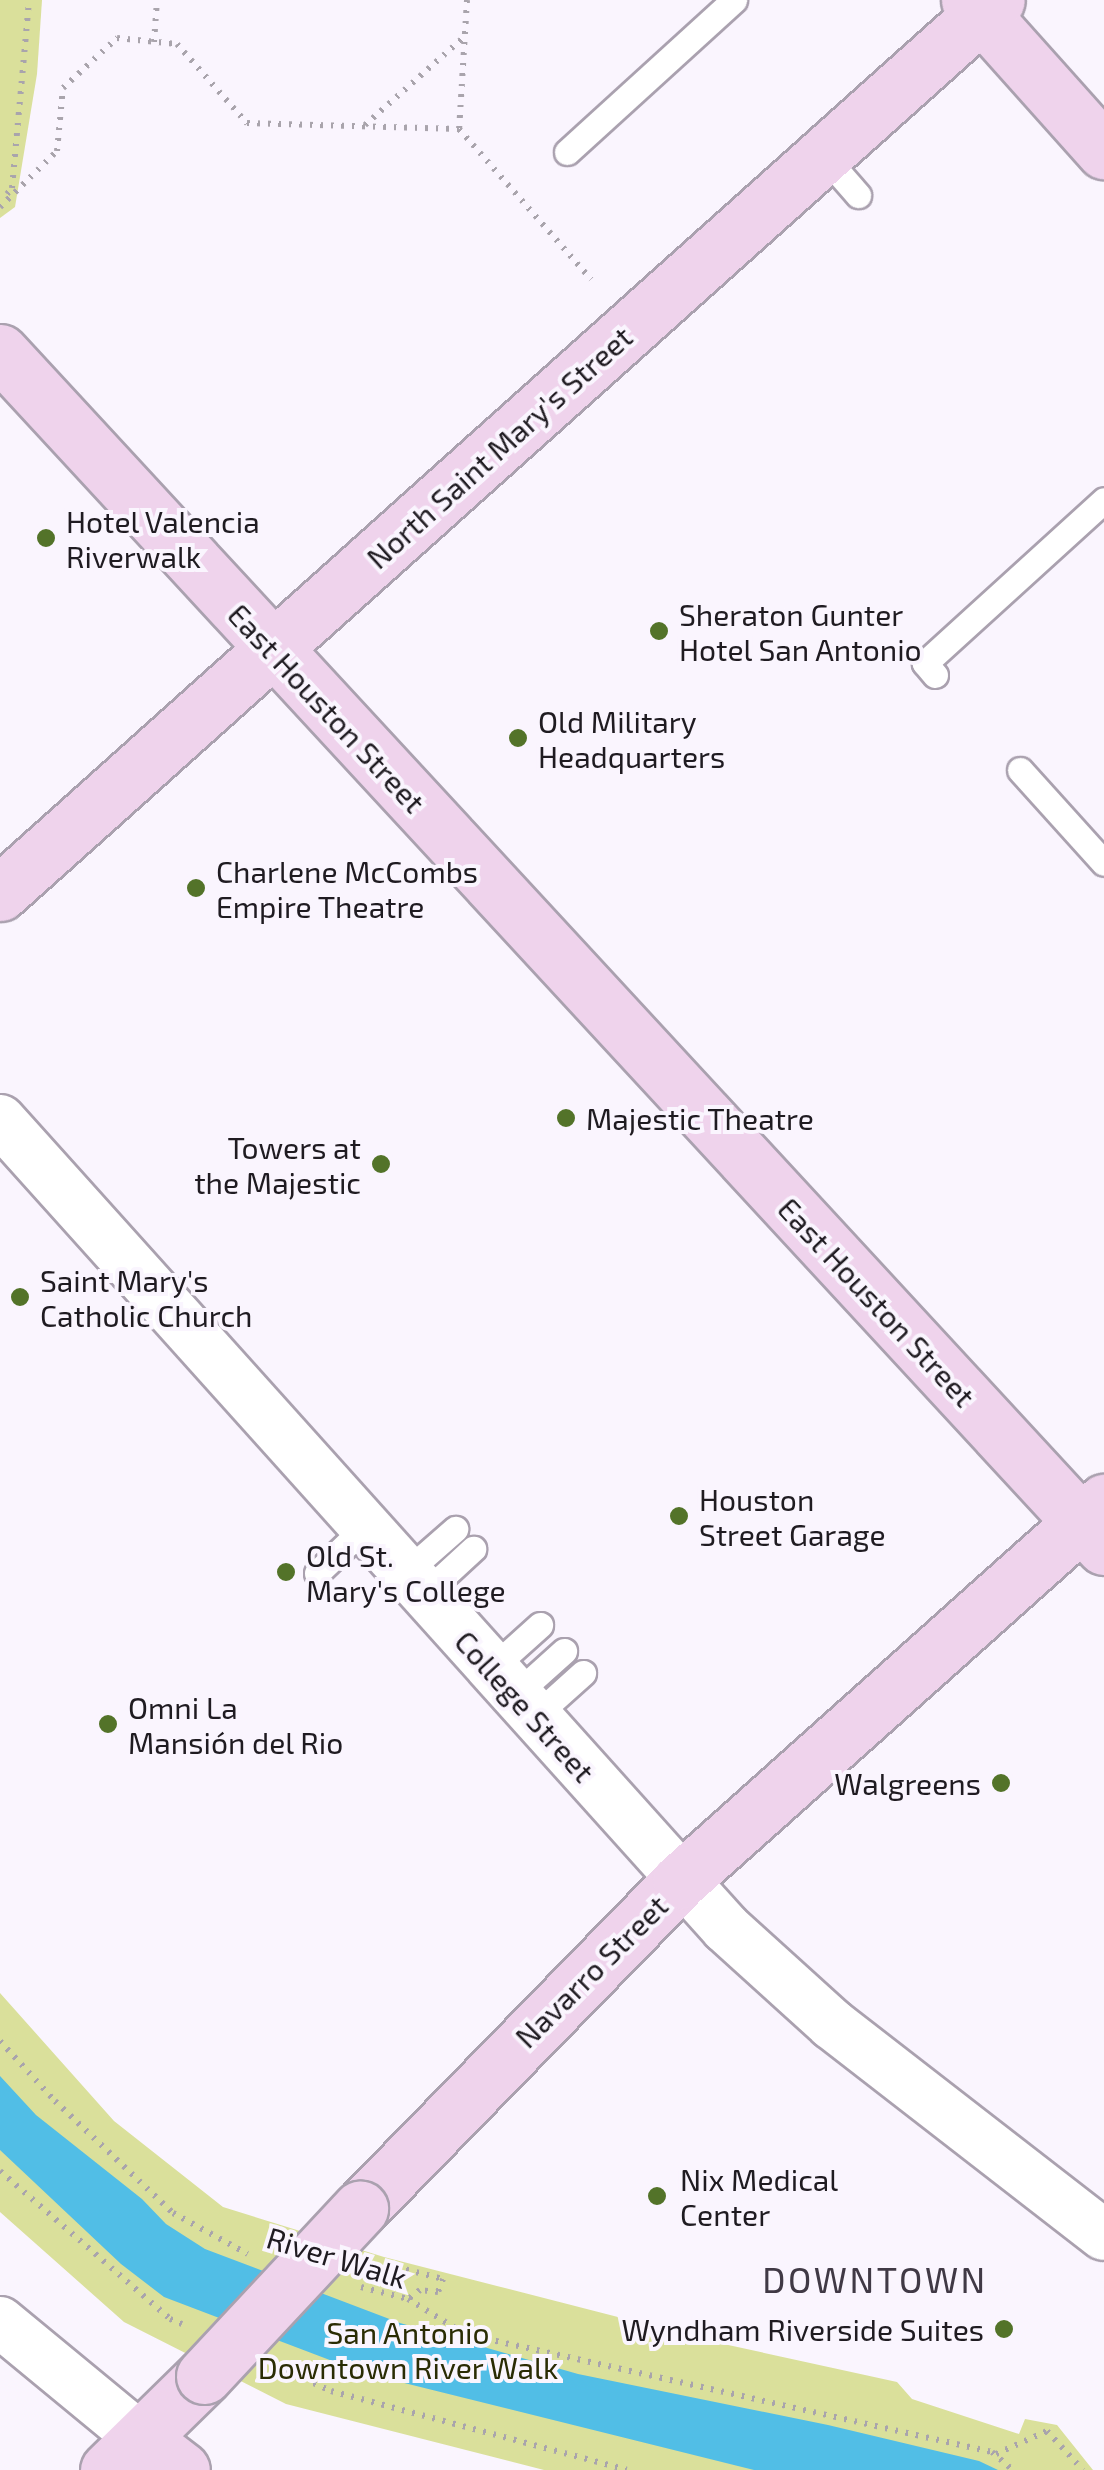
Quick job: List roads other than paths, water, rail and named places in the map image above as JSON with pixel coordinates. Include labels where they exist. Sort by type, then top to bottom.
[{"type":"main road","points":[[983,5],[1104,151]]},
{"type":"main road","name":"North Saint Mary's Street","points":[[0,893],[273,651],[841,175],[983,5]]},
{"type":"main road","name":"East Houston Street","points":[[0,352],[273,651],[1096,1524]]},
{"type":"main road","name":"Navarro Street","points":[[144,2460],[204,2376],[360,2209],[680,1881],[1096,1524]]},
{"type":"street","name":"College Street","points":[[0,1120],[680,1881],[758,1960],[832,2024],[1104,2235]]},
{"type":"street","points":[[0,2322],[144,2460]]},
{"type":"lane","points":[[566,152],[734,0]]},
{"type":"lane","points":[[930,669],[1104,500]]},
{"type":"lane","points":[[1020,770],[1104,863]]},
{"type":"lane","points":[[316,1572],[365,1527]]},
{"type":"lane","points":[[414,1583],[455,1529]]},
{"type":"lane","points":[[414,1583],[473,1549]]},
{"type":"lane","points":[[513,1694],[540,1625]]},
{"type":"lane","points":[[513,1694],[564,1651]]},
{"type":"lane","points":[[513,1694],[583,1673]]},
{"type":"water","points":[[0,2076],[36,2115],[142,2199],[166,2224],[205,2249],[400,2323],[578,2374],[828,2425],[979,2461],[998,2470],[754,2470],[364,2373],[164,2297],[121,2264],[0,2150]]},
{"type":"place","name":"Hotel Valencia Riverwalk","points":[[46,538]]},
{"type":"place","name":"Sheraton Gunter Hotel San Antonio","points":[[659,631]]},
{"type":"place","name":"Old Military Headquarters","points":[[518,738]]},
{"type":"place","name":"Charlene McCombs Empire Theatre","points":[[196,888]]},
{"type":"place","name":"Majestic Theatre","points":[[566,1118]]},
{"type":"place","name":"Towers at the Majestic","points":[[381,1164]]},
{"type":"place","name":"Saint Mary's Catholic Church","points":[[20,1297]]},
{"type":"place","name":"Houston Street Garage","points":[[679,1516]]},
{"type":"place","name":"Old St. Mary's College","points":[[286,1572]]},
{"type":"place","name":"Omni La Mansión del Rio","points":[[108,1724]]},
{"type":"place","name":"Walgreens","points":[[1001,1783]]},
{"type":"place","name":"Nix Medical Center","points":[[657,2196]]},
{"type":"place","name":"Wyndham Riverside Suites","points":[[1004,2329]]},
{"type":"district","name":"DOWNTOWN","points":[[875,2279]]},
{"type":"park label","name":"San Antonio Downtown River Walk","points":[[408,2349]]}]
